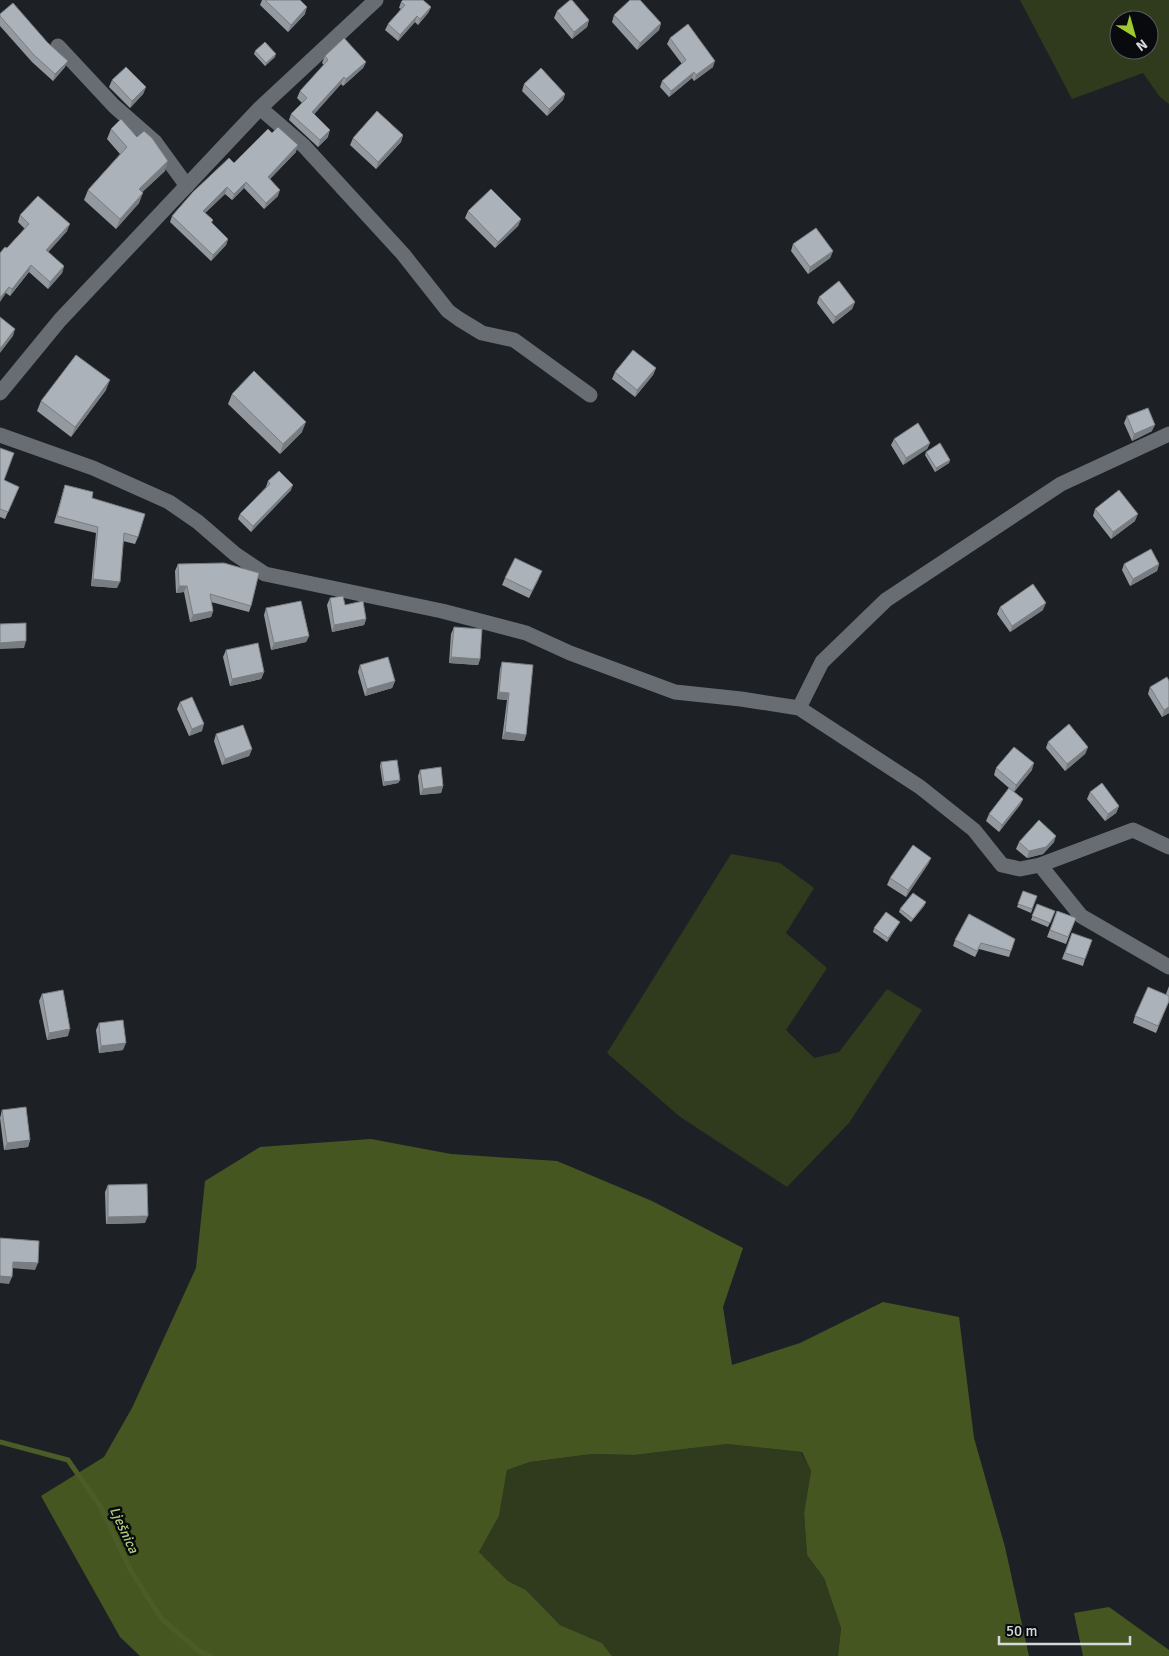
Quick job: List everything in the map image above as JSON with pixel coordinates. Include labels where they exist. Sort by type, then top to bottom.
[{"type":"street","points":[[0,393],[60,320],[260,108],[376,0]]},
{"type":"street","points":[[58,46],[114,106],[155,142],[187,186]]},
{"type":"street","points":[[260,108],[304,146],[403,254],[448,310],[459,320],[482,333],[514,340],[590,395]]},
{"type":"street","points":[[799,708],[822,662],[886,600],[1061,484],[1169,434]]},
{"type":"street","points":[[0,435],[93,468],[169,502],[198,522],[235,554],[265,574],[442,610],[526,633],[570,653],[675,692],[742,699],[799,708],[920,787],[974,830],[1002,865],[1020,868],[1040,865],[1133,830],[1169,847]]},
{"type":"street","points":[[1040,865],[1081,916],[1169,967]]},
{"type":"green space","points":[[1020,0],[1169,0],[1169,104],[1160,97],[1143,73],[1072,99]]},
{"type":"green space","points":[[731,854],[780,863],[814,888],[786,933],[827,968],[786,1030],[814,1058],[839,1052],[887,989],[922,1010],[849,1123],[787,1187],[679,1116],[607,1053]]},
{"type":"green space","points":[[371,1139],[451,1154],[557,1161],[652,1201],[743,1248],[723,1307],[732,1365],[800,1343],[883,1302],[959,1317],[974,1438],[1005,1547],[1029,1656],[838,1656],[841,1628],[824,1578],[807,1555],[804,1513],[811,1471],[802,1452],[727,1444],[634,1455],[592,1454],[530,1462],[507,1470],[499,1516],[479,1552],[508,1581],[526,1590],[560,1625],[602,1643],[612,1656],[140,1656],[120,1637],[41,1496],[104,1457],[132,1408],[196,1268],[205,1181],[260,1147]]},
{"type":"green space","points":[[727,1444],[801,1452],[811,1471],[804,1513],[807,1555],[824,1578],[841,1628],[838,1656],[612,1656],[602,1643],[560,1625],[526,1590],[508,1581],[479,1552],[499,1516],[507,1470],[530,1462],[592,1454],[634,1455]]},
{"type":"green space","points":[[1109,1607],[1169,1650],[1169,1656],[1083,1656],[1074,1613]]},
{"type":"building","points":[[265,0],[300,0],[307,7],[291,25]]},
{"type":"building","points":[[403,0],[423,0],[431,7],[420,19],[417,16],[400,35],[388,24],[405,5],[401,2]]},
{"type":"building","points":[[570,0],[589,20],[574,32],[557,11]]},
{"type":"building","points":[[630,0],[640,0],[661,23],[640,43],[614,15]]},
{"type":"building","points":[[13,3],[47,42],[68,61],[55,74],[34,55],[0,16]]},
{"type":"building","points":[[688,24],[715,61],[696,75],[694,72],[671,91],[662,81],[686,60],[670,38]]},
{"type":"building","points":[[344,38],[366,62],[346,79],[344,77],[312,112],[330,130],[320,140],[291,114],[307,98],[300,91],[328,60],[325,56]]},
{"type":"building","points":[[265,42],[276,54],[266,63],[255,51]]},
{"type":"building","points":[[126,67],[146,87],[132,101],[112,80]]},
{"type":"building","points":[[541,68],[565,94],[549,109],[524,84]]},
{"type":"building","points":[[377,111],[403,135],[378,162],[353,138]]},
{"type":"building","points":[[121,119],[137,137],[144,131],[152,138],[168,161],[139,189],[143,193],[120,219],[88,190],[127,147],[111,129]]},
{"type":"building","points":[[278,127],[298,145],[268,177],[280,190],[266,203],[246,182],[234,194],[227,187],[203,211],[228,239],[213,255],[172,216],[193,192],[229,158],[234,163],[268,129],[272,133]]},
{"type":"building","points":[[491,189],[521,219],[498,242],[468,211]]},
{"type":"building","points":[[38,196],[70,224],[46,250],[64,266],[50,282],[31,265],[12,289],[9,287],[0,298],[0,253],[29,224],[20,215]]},
{"type":"building","points":[[816,228],[833,251],[810,267],[793,244]]},
{"type":"building","points":[[839,281],[855,302],[835,317],[819,297]]},
{"type":"building","points":[[0,317],[15,329],[0,349]]},
{"type":"building","points":[[633,350],[656,368],[637,390],[615,372]]},
{"type":"building","points":[[76,355],[110,380],[75,427],[41,401]]},
{"type":"building","points":[[254,371],[306,422],[283,444],[232,394]]},
{"type":"building","points":[[1148,408],[1155,425],[1134,434],[1127,416]]},
{"type":"building","points":[[918,423],[930,443],[906,458],[894,439]]},
{"type":"building","points":[[940,443],[950,460],[936,468],[926,452]]},
{"type":"building","points":[[0,448],[14,453],[4,480],[19,487],[8,512],[0,509]]},
{"type":"building","points":[[279,471],[293,485],[253,526],[240,514],[270,484],[268,481]]},
{"type":"building","points":[[65,485],[93,492],[92,498],[145,514],[138,537],[124,533],[120,582],[93,579],[98,527],[57,516]]},
{"type":"building","points":[[1119,490],[1138,514],[1113,532],[1095,509]]},
{"type":"building","points":[[1151,549],[1159,564],[1133,579],[1124,564]]},
{"type":"building","points":[[515,558],[542,571],[532,591],[505,578]]},
{"type":"building","points":[[224,563],[259,573],[251,606],[210,594],[213,611],[193,615],[187,586],[179,586],[178,564]]},
{"type":"building","points":[[1033,584],[1046,603],[1012,626],[1000,607]]},
{"type":"building","points":[[343,596],[345,605],[363,601],[366,619],[334,625],[330,598]]},
{"type":"building","points":[[301,601],[309,636],[274,643],[266,608]]},
{"type":"building","points":[[26,623],[26,641],[0,643],[0,624]]},
{"type":"building","points":[[454,627],[482,629],[480,659],[451,657]]},
{"type":"building","points":[[258,643],[264,672],[232,679],[226,650]]},
{"type":"building","points":[[388,657],[395,681],[367,689],[360,665]]},
{"type":"building","points":[[502,662],[533,665],[526,735],[505,732],[509,693],[499,692]]},
{"type":"building","points":[[1167,677],[1169,681],[1169,707],[1164,710],[1150,687]]},
{"type":"building","points":[[192,697],[204,724],[192,729],[180,702]]},
{"type":"building","points":[[1069,724],[1088,747],[1067,764],[1048,742]]},
{"type":"building","points":[[243,725],[252,749],[225,759],[216,734]]},
{"type":"building","points":[[1014,747],[1034,763],[1016,785],[996,768]]},
{"type":"building","points":[[397,760],[400,780],[384,782],[381,762]]},
{"type":"building","points":[[441,767],[443,786],[423,789],[420,770]]},
{"type":"building","points":[[1102,783],[1119,806],[1108,814],[1090,792]]},
{"type":"building","points":[[1009,788],[1023,799],[1002,825],[989,814]]},
{"type":"building","points":[[1039,820],[1056,836],[1046,847],[1029,851],[1019,842]]},
{"type":"building","points":[[913,845],[931,858],[908,890],[890,878]]},
{"type":"building","points":[[1023,891],[1037,896],[1032,909],[1018,904]]},
{"type":"building","points":[[913,893],[926,902],[913,919],[900,909]]},
{"type":"building","points":[[1037,904],[1055,911],[1050,923],[1032,916]]},
{"type":"building","points":[[1057,911],[1076,918],[1068,937],[1050,930]]},
{"type":"building","points":[[886,912],[900,922],[888,938],[874,928]]},
{"type":"building","points":[[969,914],[1015,939],[1011,951],[981,943],[977,951],[955,940]]},
{"type":"building","points":[[1072,933],[1092,940],[1085,959],[1065,953]]},
{"type":"building","points":[[1148,987],[1169,996],[1169,1001],[1158,1026],[1135,1016]]},
{"type":"building","points":[[63,990],[70,1029],[49,1033],[42,994]]},
{"type":"building","points":[[123,1020],[126,1043],[101,1046],[99,1023]]},
{"type":"building","points":[[26,1107],[30,1140],[7,1143],[2,1110]]},
{"type":"building","points":[[147,1184],[148,1216],[108,1217],[108,1185]]},
{"type":"building","points":[[0,1238],[39,1241],[38,1263],[13,1262],[12,1277],[0,1276]]},
{"type":"waterway","name":"Lješnica","points":[[0,1442],[68,1460],[100,1506],[131,1571],[161,1618],[199,1651],[210,1656]]}]
